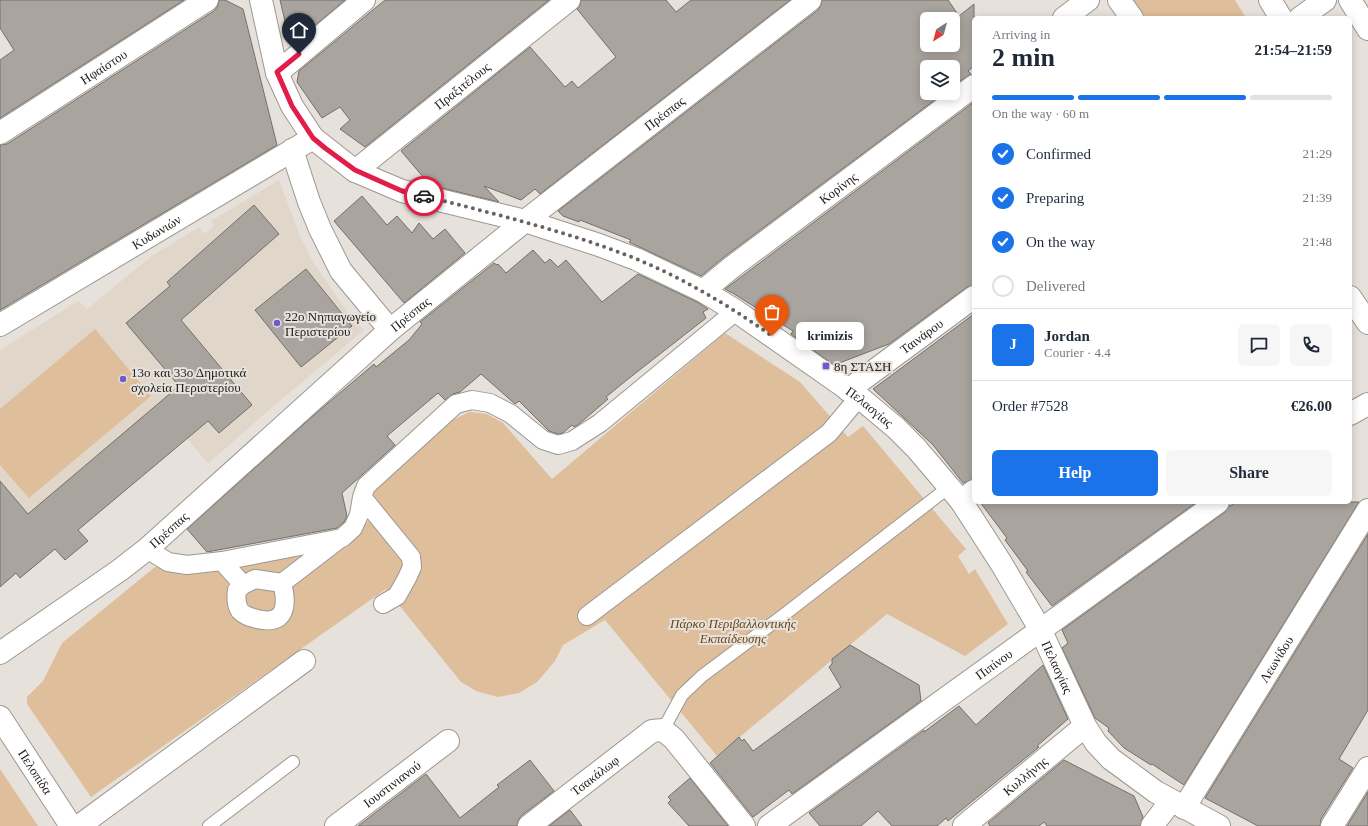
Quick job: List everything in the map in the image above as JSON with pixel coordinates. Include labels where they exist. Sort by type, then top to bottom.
[{"type":"street","name":"Ηφαίστου","points":[[0,133],[207,0]]},
{"type":"street","name":"Πελασγίας","points":[[260,0],[277,72],[292,106],[313,138],[355,170],[402,191],[525,221],[599,245],[628,256],[703,291],[736,311],[854,393],[896,428],[961,493],[1040,629],[1085,726],[1096,743],[1111,759],[1156,792],[1219,826]]},
{"type":"street","points":[[277,72],[364,0]]},
{"type":"street","name":"Πραξιτέλους","points":[[355,170],[569,0]]},
{"type":"street","name":"Πρέσπας","points":[[0,653],[120,570],[147,549],[390,330],[525,221],[810,0]]},
{"type":"street","points":[[1067,16],[1088,0]]},
{"type":"street","points":[[1119,0],[1131,16]]},
{"type":"street","points":[[1270,0],[1280,16]]},
{"type":"street","points":[[1303,16],[1325,0]]},
{"type":"street","points":[[1350,0],[1368,29]]},
{"type":"street","name":"Κορίνης","points":[[703,291],[732,267],[972,87]]},
{"type":"street","name":"Κυδωνιών","points":[[0,325],[313,138]]},
{"type":"street","points":[[292,150],[314,215],[341,271],[390,330]]},
{"type":"street","name":"Ταινάρου","points":[[854,393],[972,299]]},
{"type":"street","points":[[1352,300],[1368,323]]},
{"type":"street","points":[[282,582],[285,593],[285,605],[282,615],[271,621],[246,616],[240,610],[236,598],[237,590],[243,585],[255,578],[282,582],[342,538],[353,528],[359,515],[362,497],[366,486],[456,404],[472,400],[490,403],[511,414],[543,440],[558,445],[572,442],[600,423],[736,311]]},
{"type":"street","points":[[587,616],[829,433],[854,393]]},
{"type":"street","points":[[1352,413],[1368,404]]},
{"type":"street","points":[[362,497],[411,557],[412,567],[397,596],[384,604]]},
{"type":"street","name":"Πιπίνου","points":[[769,826],[1215,504]]},
{"type":"street","name":"Λεωνίδου","points":[[1152,826],[1178,804],[1368,510]]},
{"type":"street","points":[[147,549],[168,562],[187,565],[222,561],[342,538]]},
{"type":"street","points":[[222,561],[243,585]]},
{"type":"street","points":[[79,826],[304,661]]},
{"type":"street","name":"Πελοπίδα","points":[[0,717],[71,826]]},
{"type":"street","name":"Κυλλήνης","points":[[964,826],[1085,726]]},
{"type":"street","points":[[663,730],[674,739],[744,826]]},
{"type":"street","name":"Τσακάλωφ","points":[[528,826],[652,731],[663,730]]},
{"type":"street","name":"Ιουστινιανού","points":[[336,826],[448,741]]},
{"type":"street","points":[[1332,826],[1368,768]]},
{"type":"lane","points":[[663,730],[682,695],[702,676],[784,614],[961,493]]},
{"type":"lane","points":[[209,826],[293,762]]},
{"type":"shaded area","name":"13ο και 33ο Δημοτικά σχολεία Περιστερίου","points":[[279,180],[298,231],[310,257],[348,313],[364,330],[270,409],[208,464],[187,438],[78,529],[88,541],[65,560],[55,549],[20,578],[16,573],[7,581],[0,573],[0,350],[78,301],[87,309],[152,256],[199,227],[205,234],[214,226],[211,221]]},
{"type":"green space","points":[[1132,0],[1235,0],[1245,16],[1144,16]]},
{"type":"green space","points":[[95,329],[151,396],[29,498],[0,465],[0,409]]},
{"type":"green space","name":"Πάρκο Περιβαλλοντικής Εκπαίδευσης","points":[[725,333],[800,382],[848,437],[863,426],[966,549],[958,556],[969,574],[975,569],[1008,624],[965,656],[887,614],[717,756],[605,620],[563,645],[555,661],[537,682],[519,693],[498,697],[476,691],[461,682],[386,589],[91,797],[27,704],[27,697],[43,681],[62,643],[155,567],[202,569],[345,541],[382,510],[375,501],[373,495],[378,485],[449,422],[469,412],[487,414],[503,423],[552,479]]},
{"type":"green space","points":[[0,769],[38,826],[0,826]]},
{"type":"building","points":[[0,0],[184,0],[0,118],[0,60],[14,50],[0,28]]},
{"type":"building","points":[[219,0],[225,0],[243,9],[277,145],[0,310],[0,145],[7,144],[214,11],[218,6]]},
{"type":"building","points":[[280,0],[345,0],[293,44],[290,42]]},
{"type":"building","points":[[385,0],[549,0],[365,147],[340,129],[350,120],[340,107],[322,118],[297,82],[299,71]]},
{"type":"building","points":[[581,0],[666,0],[676,12],[691,0],[790,0],[540,194],[535,189],[521,200],[484,186],[499,202],[430,185],[401,151],[530,47],[565,87],[572,81],[578,88],[616,57],[577,9]]},
{"type":"building","points":[[822,0],[948,0],[956,12],[920,12],[920,52],[960,52],[960,15],[974,4],[974,16],[972,16],[972,68],[968,71],[971,74],[960,81],[960,60],[920,60],[920,100],[935,100],[724,257],[701,276],[629,242],[631,240],[580,220],[579,222],[563,216],[558,211],[818,10]]},
{"type":"building","points":[[972,104],[972,286],[967,287],[889,344],[834,365],[791,334],[793,331],[725,289]]},
{"type":"building","points":[[362,196],[387,225],[397,216],[412,233],[419,223],[433,239],[445,229],[465,253],[404,303],[334,221]]},
{"type":"building","points":[[254,205],[279,234],[181,320],[252,405],[219,433],[208,421],[78,530],[88,541],[65,560],[55,549],[20,578],[16,573],[0,587],[0,481],[28,514],[179,386],[126,323],[170,286],[167,282]]},
{"type":"building","points":[[533,250],[545,263],[550,259],[558,267],[566,260],[602,302],[638,274],[697,302],[708,309],[703,312],[706,318],[606,397],[608,399],[579,424],[574,427],[572,425],[563,433],[558,434],[549,431],[519,401],[515,404],[481,374],[460,392],[453,394],[445,400],[438,393],[387,436],[395,445],[342,493],[347,516],[344,522],[337,528],[207,552],[187,529],[314,415],[374,364],[376,367],[409,340],[422,324],[420,322],[494,263],[497,265],[498,264],[506,273]]},
{"type":"building","points":[[306,269],[352,326],[301,367],[255,310]]},
{"type":"building","points":[[972,315],[972,480],[963,483],[933,445],[873,389]]},
{"type":"building","points":[[1352,502],[1359,502],[1184,785],[1124,748],[1108,731],[1109,728],[1095,718],[1062,648],[1068,643],[1062,630],[1225,512],[1233,504],[1352,504]]},
{"type":"building","points":[[982,504],[1194,504],[1052,606],[1026,572],[1028,571],[1005,540],[1007,538]]},
{"type":"building","points":[[1368,534],[1368,710],[1339,759],[1353,768],[1321,819],[1320,826],[1258,826],[1205,798]]},
{"type":"building","points":[[850,645],[919,685],[921,701],[792,794],[789,790],[753,817],[710,763],[739,737],[742,741],[744,739],[753,751],[841,687],[829,667],[832,664],[832,659]]},
{"type":"building","points":[[1043,665],[1068,719],[1037,746],[1039,747],[948,821],[946,818],[937,826],[892,826],[878,811],[861,826],[820,826],[809,813],[959,706],[976,725]]},
{"type":"building","points":[[530,760],[554,791],[521,816],[517,826],[358,826],[426,774],[460,818],[499,787],[497,785]]},
{"type":"building","points":[[1064,760],[1134,796],[1143,817],[1140,826],[1047,826],[1044,822],[1039,826],[990,826],[988,823]]},
{"type":"building","points":[[690,778],[728,826],[689,826],[668,803],[671,800],[668,797]]},
{"type":"building","points":[[1368,792],[1368,826],[1347,826]]},
{"type":"building","points":[[570,810],[582,826],[549,826]]},
{"type":"way so far","points":[[424,196],[525,221],[599,245],[636,259],[703,291],[736,311],[772,336]]},
{"type":"place","name":"22ο Νηπιαγωγείο Περιστερίου","points":[[277,323]]},
{"type":"place","name":"krimizis","points":[[772,336]]},
{"type":"place","name":"8η ΣΤΑΣΗ","points":[[826,366]]},
{"type":"place","name":"13ο και 33ο Δημοτικά σχολεία Περιστερίου","points":[[123,379]]},
{"type":"route","points":[[299,54],[277,72],[292,106],[313,138],[355,170],[402,191],[424,196]]}]
